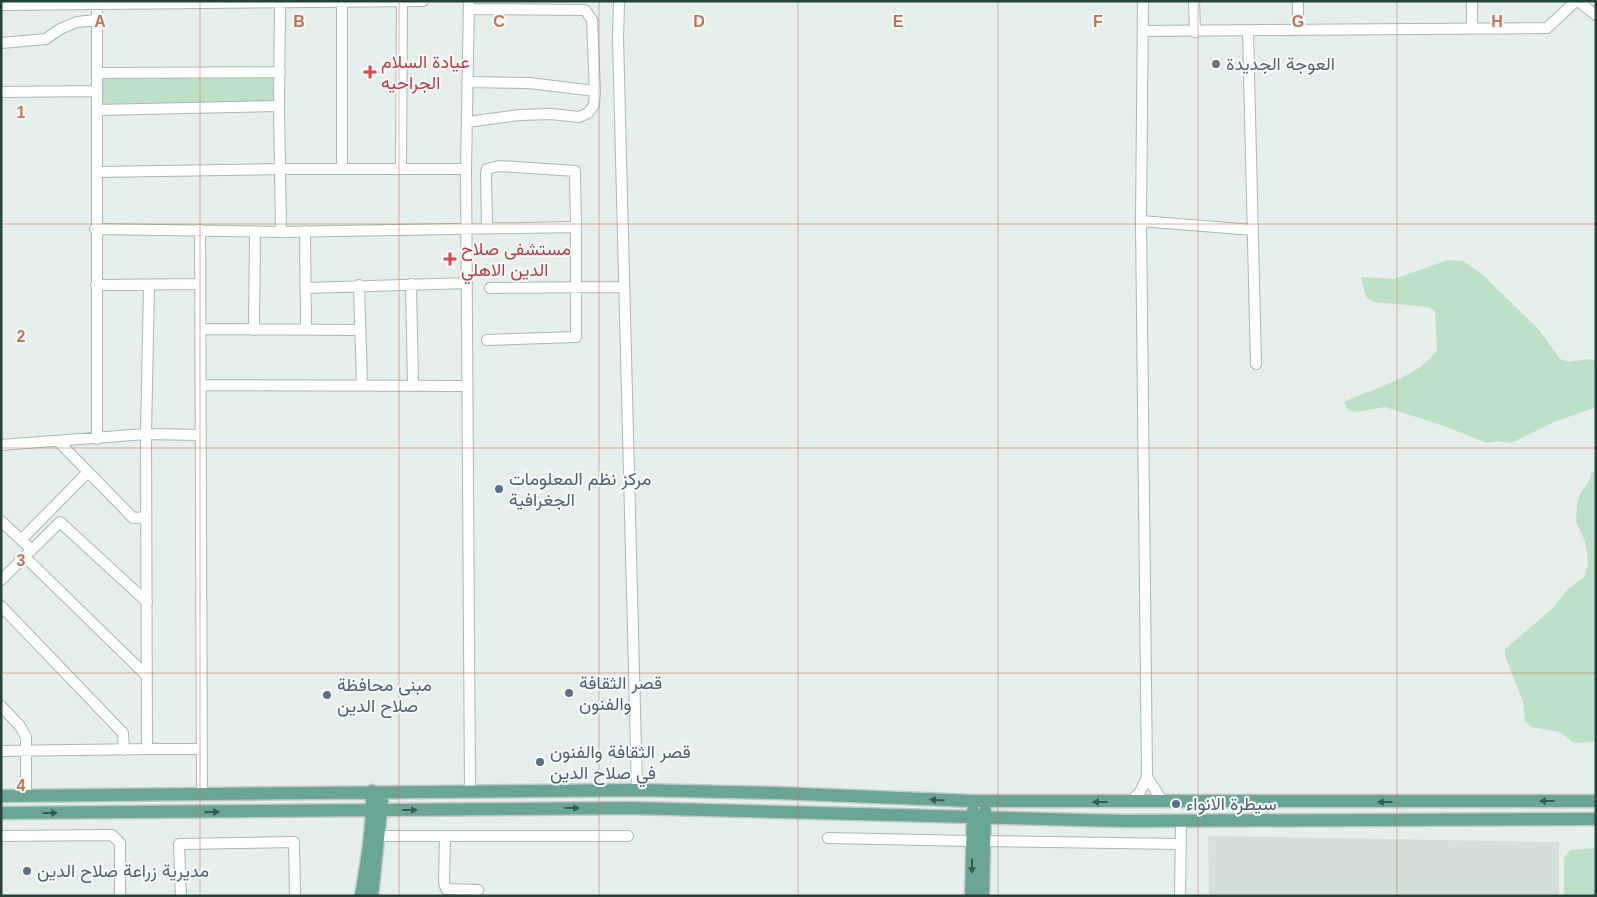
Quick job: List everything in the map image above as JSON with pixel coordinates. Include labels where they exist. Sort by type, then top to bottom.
[{"type":"main road","points":[[1,796],[637,790],[777,793],[978,801],[1596,801]]},
{"type":"main road","points":[[372,896],[380,836],[377,791]]},
{"type":"main road","points":[[978,801],[983,896]]},
{"type":"main road","points":[[1262,802],[1264,820]]},
{"type":"main road","points":[[1,813],[641,808],[979,818],[1181,821],[1596,819]]},
{"type":"main road","points":[[361,896],[378,810]]},
{"type":"main road","points":[[972,896],[979,841]]},
{"type":"street","points":[[1,5],[12,3],[423,1]]},
{"type":"street","points":[[619,1],[618,38],[637,790]]},
{"type":"street","points":[[1130,802],[1140,792],[1147,777],[1141,221],[1143,1]]},
{"type":"street","points":[[1194,1],[1195,32]]},
{"type":"street","points":[[1298,1],[1298,30]]},
{"type":"street","points":[[1472,1],[1472,29]]},
{"type":"street","points":[[1144,32],[1547,28],[1577,1],[1596,15]]},
{"type":"street","points":[[280,2],[278,106],[281,232]]},
{"type":"street","points":[[342,2],[342,169]]},
{"type":"street","points":[[401,169],[402,2]]},
{"type":"street","points":[[97,3],[98,172],[95,229],[97,439]]},
{"type":"street","points":[[467,122],[519,115],[551,114],[579,117],[588,113],[594,105],[595,91],[592,20],[589,12],[585,10],[469,5],[466,169],[470,791]]},
{"type":"street","points":[[1,43],[46,39],[60,29],[77,22],[97,20]]},
{"type":"street","points":[[1248,32],[1256,364]]},
{"type":"street","points":[[97,73],[280,72]]},
{"type":"street","points":[[467,82],[529,83],[595,91]]},
{"type":"street","points":[[1,92],[97,92]]},
{"type":"street","points":[[97,110],[278,106]]},
{"type":"street","points":[[487,228],[487,169],[499,166],[575,171],[576,337],[487,340]]},
{"type":"street","points":[[98,172],[280,169],[466,169]]},
{"type":"street","points":[[1141,221],[1253,230]]},
{"type":"street","points":[[95,229],[281,232],[576,227]]},
{"type":"street","points":[[200,230],[202,794]]},
{"type":"street","points":[[305,231],[306,329]]},
{"type":"street","points":[[254,330],[255,232]]},
{"type":"street","points":[[306,288],[467,283]]},
{"type":"street","points":[[96,285],[200,284]]},
{"type":"street","points":[[411,284],[412,385]]},
{"type":"street","points":[[147,749],[146,434],[149,285]]},
{"type":"street","points":[[359,285],[362,385]]},
{"type":"street","points":[[490,288],[624,287]]},
{"type":"street","points":[[200,329],[360,330]]},
{"type":"street","points":[[201,384],[467,386]]},
{"type":"street","points":[[1,445],[146,434],[201,436]]},
{"type":"street","points":[[58,441],[87,473],[133,518],[146,517]]},
{"type":"street","points":[[21,540],[87,473]]},
{"type":"street","points":[[1,521],[21,540],[29,554],[147,676]]},
{"type":"street","points":[[1,580],[60,522],[147,602]]},
{"type":"street","points":[[1,606],[123,733],[124,750]]},
{"type":"street","points":[[1,706],[24,731],[27,751],[26,796]]},
{"type":"street","points":[[1,752],[202,749]]},
{"type":"street","points":[[1147,777],[1163,802]]},
{"type":"street","points":[[1180,896],[1181,821]]},
{"type":"street","points":[[1,836],[112,835],[120,843],[120,896]]},
{"type":"street","points":[[380,836],[628,836]]},
{"type":"street","points":[[445,836],[446,889],[478,890]]},
{"type":"street","points":[[828,838],[1180,844]]},
{"type":"street","points":[[181,896],[179,844],[294,842],[296,896]]},
{"type":"shaded area","points":[[1208,836],[1559,842],[1559,896],[1209,896]]},
{"type":"green space","points":[[274,77],[274,103],[103,104],[102,78]]},
{"type":"green space","points":[[1448,260],[1463,261],[1482,274],[1540,331],[1560,359],[1569,362],[1590,359],[1596,362],[1596,407],[1554,422],[1511,443],[1497,441],[1487,443],[1444,426],[1385,407],[1355,412],[1348,410],[1344,402],[1408,374],[1430,359],[1437,350],[1435,311],[1428,307],[1374,302],[1366,297],[1361,277],[1394,279]]},
{"type":"green space","points":[[1596,470],[1596,742],[1574,743],[1560,732],[1531,727],[1525,721],[1523,702],[1505,656],[1505,649],[1553,608],[1567,590],[1584,577],[1588,565],[1587,552],[1585,541],[1576,522],[1577,504],[1581,492],[1590,480],[1591,473]]},
{"type":"green space","points":[[1596,848],[1596,896],[1564,896],[1564,858],[1570,850]]},
{"type":"place","name":"العوجة الجديدة","points":[[1216,64]]},
{"type":"place","name":"عيادة السلام الجراحيه","points":[[370,72]]},
{"type":"place","name":"مستشفى صلاح الدين الاهلي","points":[[450,259]]},
{"type":"place","name":"مركز نظم المعلومات الجغرافية","points":[[499,489]]},
{"type":"place","name":"قصر الثقافة والفنون","points":[[569,693]]},
{"type":"place","name":"مبنى محافظة صلاح الدين","points":[[327,695]]},
{"type":"place","name":"قصر الثقافة والفنون في صلاح الدين","points":[[540,762]]},
{"type":"place","name":"سيطرة الانواء","points":[[1176,804]]},
{"type":"place","name":"مديرية زراعة صلاح الدين","points":[[27,871]]}]
